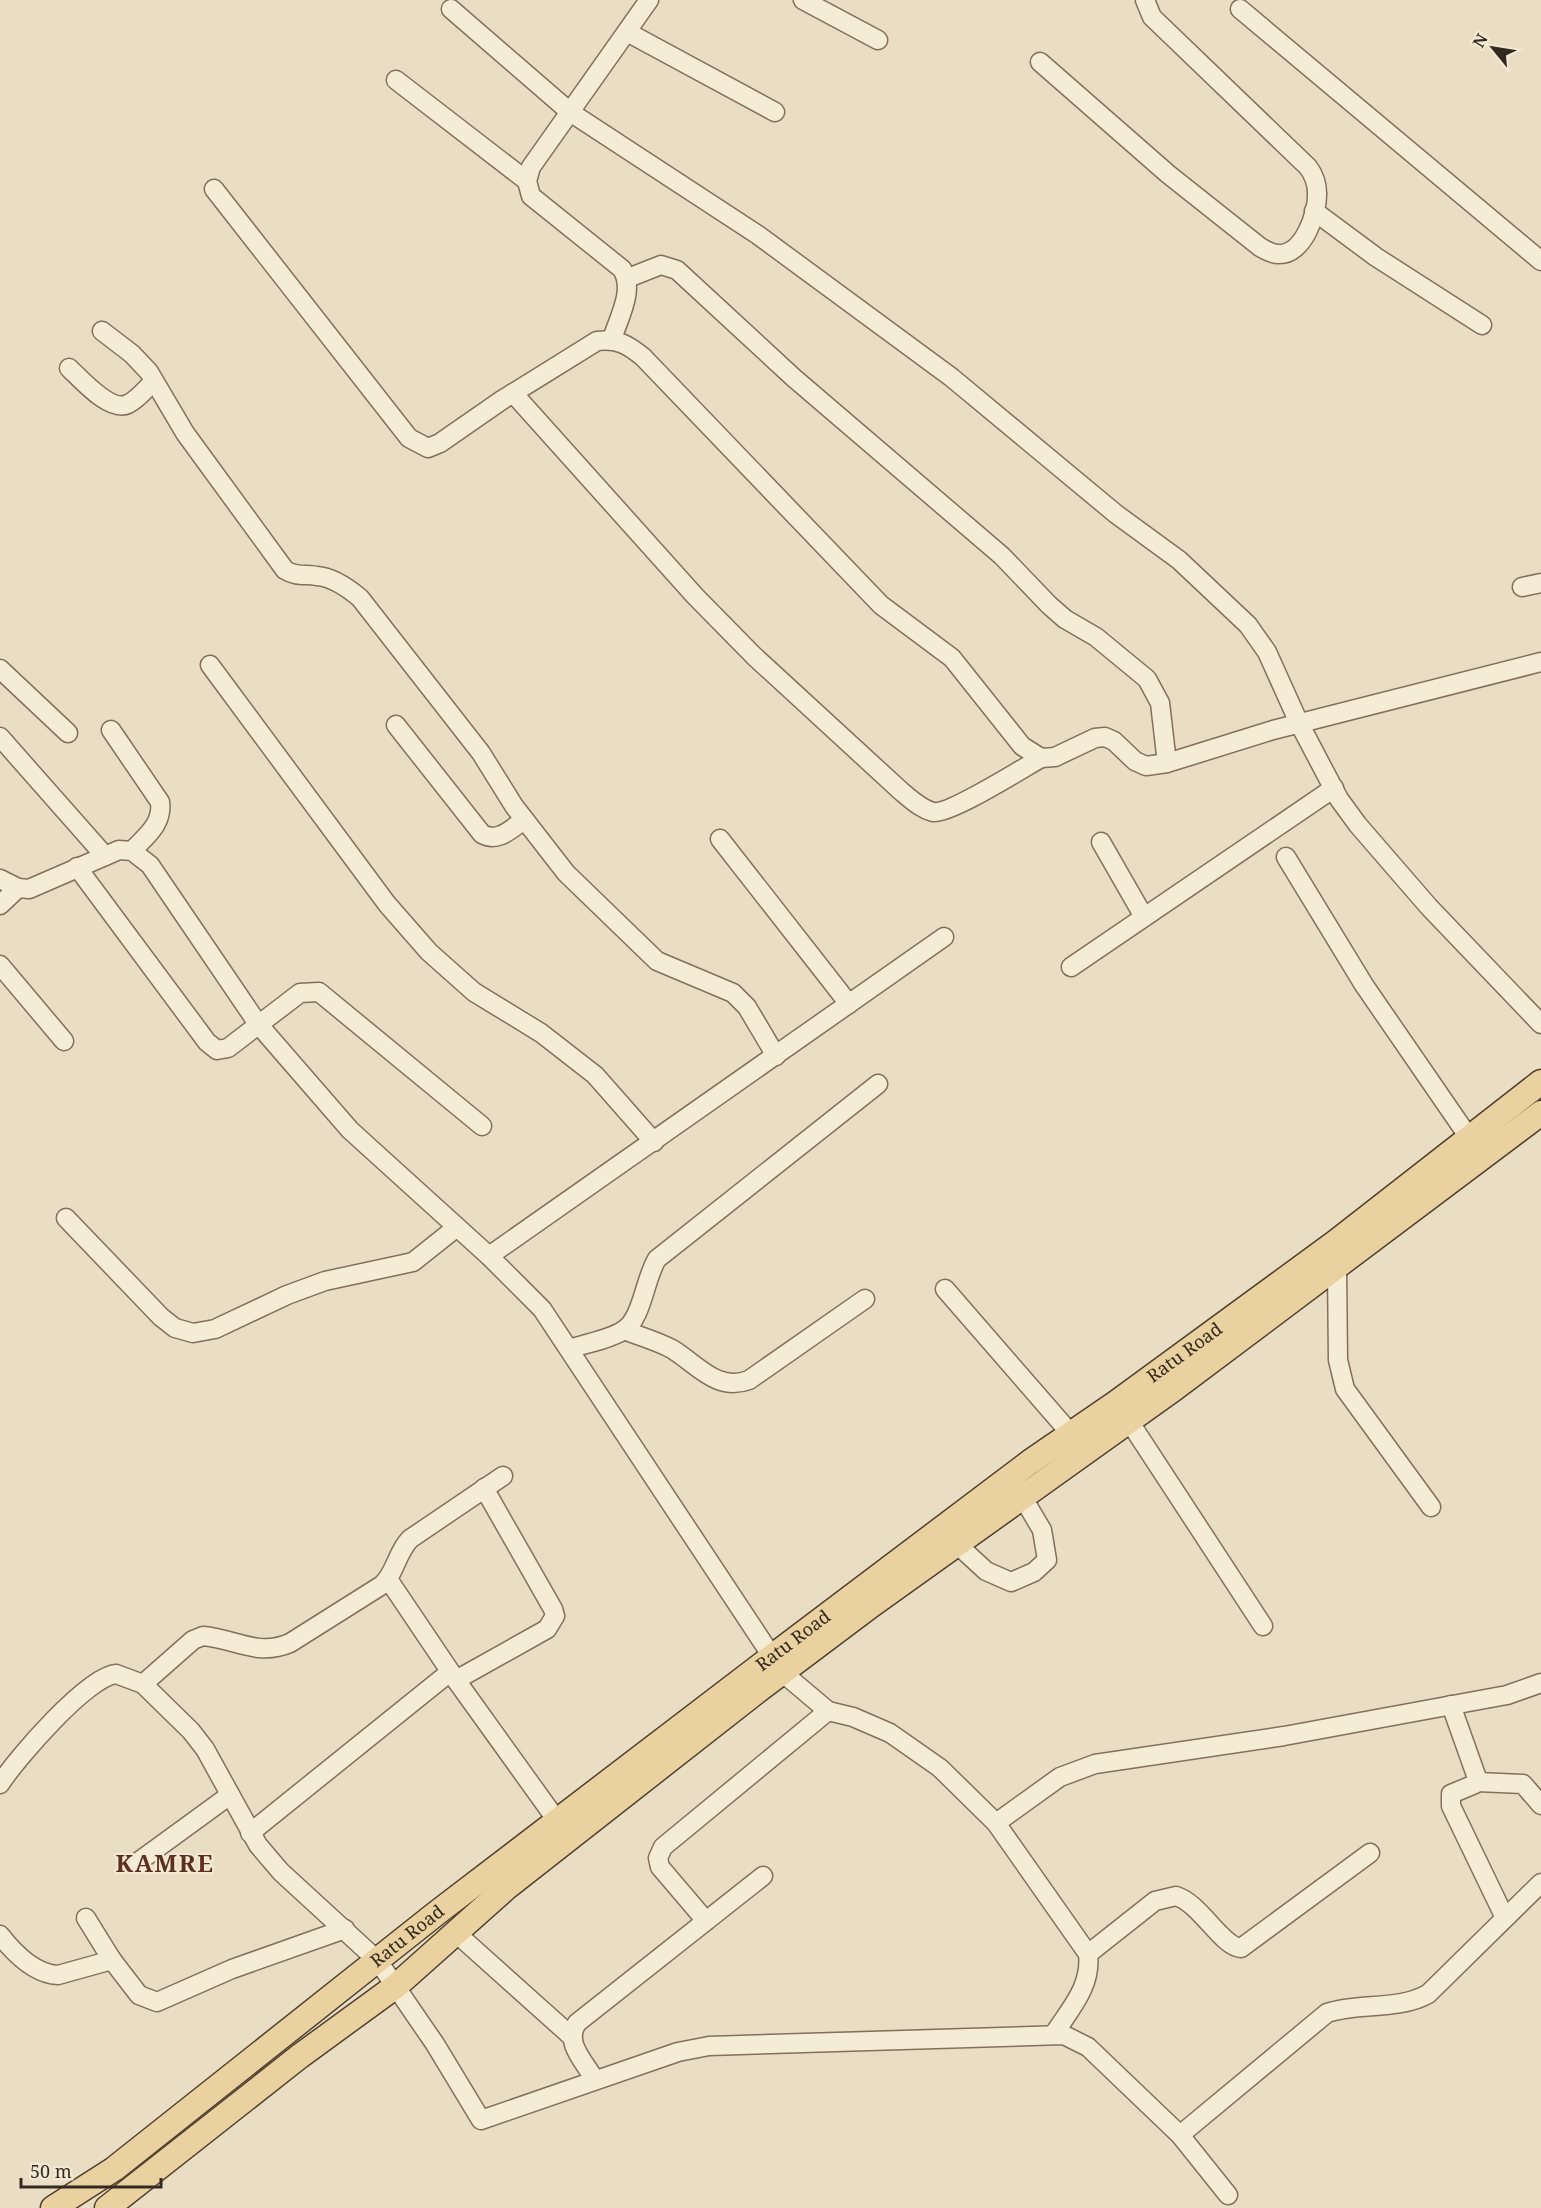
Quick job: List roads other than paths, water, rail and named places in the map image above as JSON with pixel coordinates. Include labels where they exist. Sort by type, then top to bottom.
[{"type":"main road","name":"Ratu Road","points":[[1017,1487],[1071,1434],[1336,1242],[1541,1082]]},
{"type":"main road","name":"Ratu Road","points":[[53,2208],[114,2169],[558,1822],[778,1664],[1017,1487],[1129,1421],[1337,1268],[1541,1113]]},
{"type":"main road","name":"Ratu Road","points":[[107,2208],[300,2056],[396,1986],[507,1887],[778,1664]]},
{"type":"street","points":[[612,339],[628,289],[628,278],[622,269],[531,196],[527,181],[531,167],[649,0]]},
{"type":"street","points":[[803,0],[878,40]]},
{"type":"street","points":[[1040,62],[1168,174],[1260,247],[1277,254],[1290,253],[1301,242],[1314,211],[1318,195],[1315,177],[1308,167],[1152,17],[1145,0]]},
{"type":"street","points":[[451,9],[570,112],[758,235],[951,377],[1116,514],[1179,560],[1248,625],[1267,652],[1299,723],[1334,788],[1358,825],[1429,908],[1541,1024]]},
{"type":"street","points":[[1240,9],[1541,261]]},
{"type":"street","points":[[627,32],[775,112]]},
{"type":"street","points":[[396,80],[527,181]]},
{"type":"street","points":[[214,189],[409,438],[418,445],[428,448],[440,443],[513,393],[597,341],[612,339],[624,343],[643,357],[881,605],[952,658],[1022,746],[1041,758]]},
{"type":"street","points":[[1314,211],[1376,257],[1482,325]]},
{"type":"street","points":[[628,278],[661,265],[677,270],[794,378],[1002,556],[1065,619],[1096,637],[1147,679],[1160,702],[1167,763]]},
{"type":"street","points":[[102,331],[132,354],[149,372],[185,434],[278,562],[292,574],[319,576],[333,580],[360,598],[481,753],[524,820],[566,873],[657,961],[734,993],[747,1007],[776,1056]]},
{"type":"street","points":[[69,368],[107,402],[121,406],[129,404],[153,382]]},
{"type":"street","points":[[513,393],[695,596],[753,656],[902,792],[922,807],[936,813],[952,808],[1041,758],[1054,757],[1095,738],[1105,737],[1114,741],[1135,761],[1146,766],[1167,763],[1299,723],[1541,662]]},
{"type":"street","points":[[1522,587],[1541,583]]},
{"type":"street","points":[[210,665],[387,904],[429,952],[474,992],[541,1033],[595,1075],[654,1142]]},
{"type":"street","points":[[0,669],[69,733]]},
{"type":"street","points":[[396,725],[482,834],[493,838],[499,837],[524,820]]},
{"type":"street","points":[[111,730],[160,802],[161,813],[158,822],[132,852]]},
{"type":"street","points":[[0,736],[105,856]]},
{"type":"street","points":[[1071,967],[1334,788]]},
{"type":"street","points":[[720,839],[849,1004]]},
{"type":"street","points":[[1101,842],[1144,917]]},
{"type":"street","points":[[0,879],[18,888],[40,885],[119,850],[132,852],[150,865],[258,1024],[350,1130],[489,1256],[542,1309],[778,1664],[828,1711],[853,1717],[881,1729],[920,1752],[940,1768],[996,1823],[1088,1954],[1089,1974],[1082,1991],[1054,2034]]},
{"type":"street","points":[[1286,857],[1364,985],[1470,1139]]},
{"type":"street","points":[[77,867],[207,1042],[221,1051],[300,993],[320,992],[482,1126]]},
{"type":"street","points":[[0,905],[18,888]]},
{"type":"street","points":[[489,1256],[944,937]]},
{"type":"street","points":[[0,965],[64,1041]]},
{"type":"street","points":[[570,1349],[624,1330],[637,1313],[645,1282],[657,1259],[878,1084]]},
{"type":"street","points":[[66,1218],[161,1317],[175,1328],[192,1333],[215,1329],[287,1295],[325,1281],[413,1262],[457,1227]]},
{"type":"street","points":[[1337,1268],[1338,1360],[1345,1389],[1431,1507]]},
{"type":"street","points":[[945,1289],[1071,1434]]},
{"type":"street","points":[[624,1330],[671,1348],[723,1383],[735,1385],[749,1380],[865,1299]]},
{"type":"street","points":[[1129,1421],[1263,1626]]},
{"type":"street","points":[[143,1684],[193,1640],[210,1636],[264,1650],[275,1650],[290,1643],[388,1579],[400,1549],[410,1539],[503,1476]]},
{"type":"street","points":[[948,1537],[986,1571],[1011,1582],[1034,1572],[1047,1560],[1042,1530],[1017,1487]]},
{"type":"street","points":[[250,1833],[453,1676],[546,1629],[555,1616],[484,1488]]},
{"type":"street","points":[[388,1579],[453,1676],[558,1822]]},
{"type":"street","points":[[0,1784],[25,1749],[97,1681],[116,1674],[143,1684],[191,1731],[205,1749],[250,1833],[281,1872],[378,1961],[481,2120],[678,2052],[709,2046],[1064,2035],[1088,2047],[1180,2135],[1228,2195]]},
{"type":"street","points":[[996,1823],[1060,1777],[1095,1764],[1284,1736],[1507,1695],[1541,1683]]},
{"type":"street","points":[[1451,1705],[1477,1782]]},
{"type":"street","points":[[706,1921],[660,1867],[658,1858],[663,1848],[828,1711]]},
{"type":"street","points":[[1505,1918],[1451,1806],[1450,1799],[1454,1791],[1477,1782],[1522,1784],[1541,1805]]},
{"type":"street","points":[[138,1862],[230,1795]]},
{"type":"street","points":[[1088,1954],[1155,1902],[1176,1896],[1197,1908],[1231,1944],[1241,1948],[1370,1853]]},
{"type":"street","points":[[595,2080],[571,2042],[571,2036],[577,2023],[763,1876]]},
{"type":"street","points":[[1180,2135],[1327,2013],[1341,2008],[1407,2002],[1428,1994],[1541,1883]]},
{"type":"street","points":[[86,1918],[112,1960],[139,1995],[157,2002],[232,1969],[345,1929]]},
{"type":"street","points":[[456,1933],[571,2036]]},
{"type":"street","points":[[0,1935],[22,1959],[50,1975],[58,1975],[112,1960]]},
{"type":"district","name":"KAMRE","points":[[165,1864]]}]
